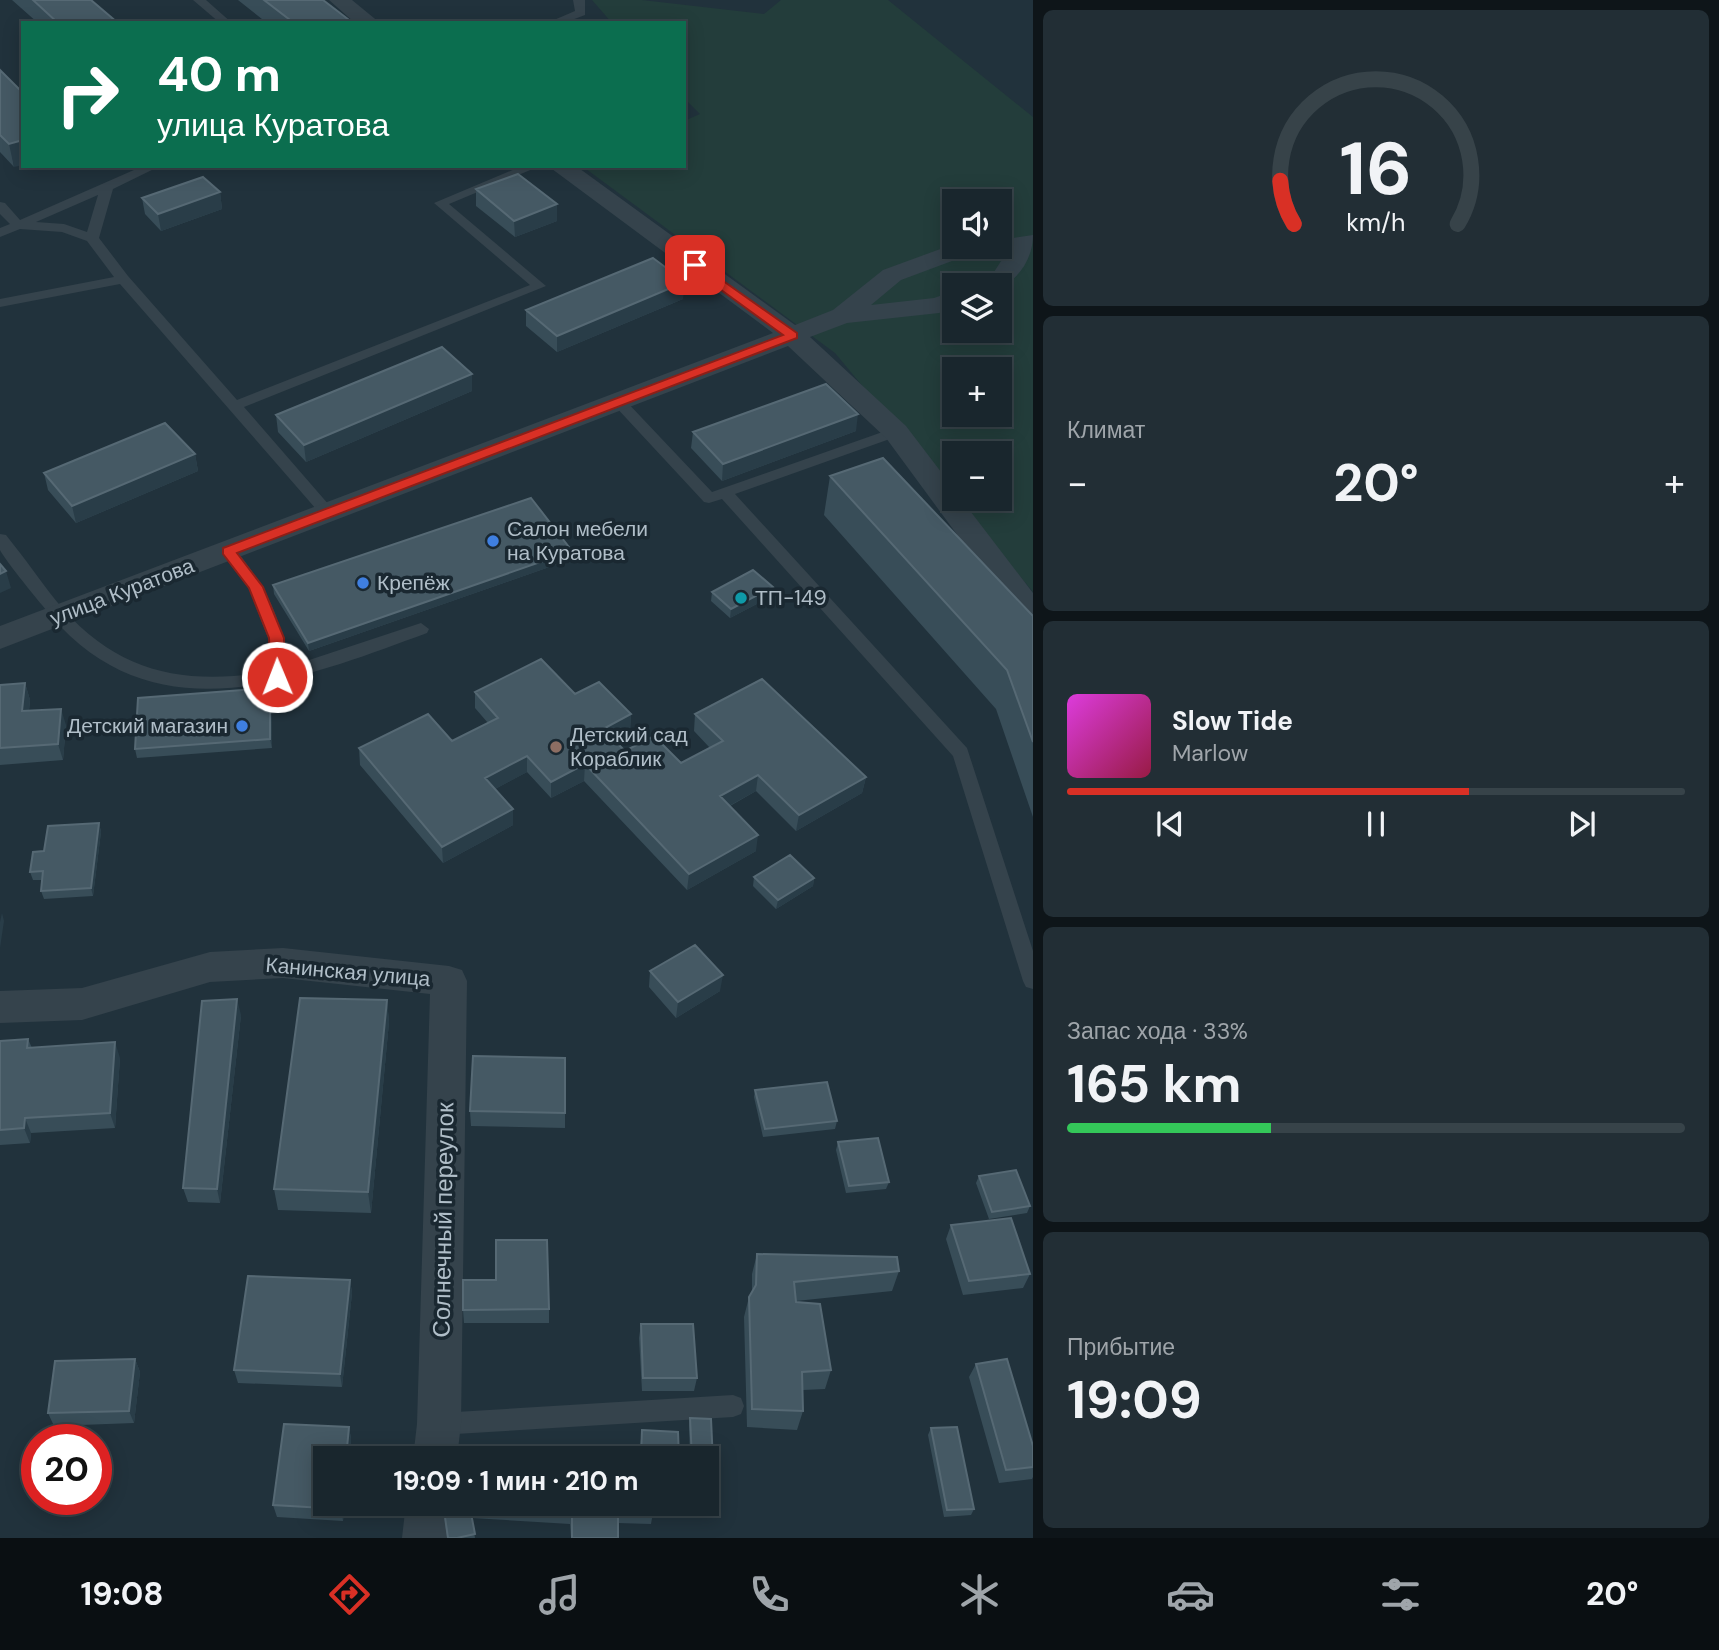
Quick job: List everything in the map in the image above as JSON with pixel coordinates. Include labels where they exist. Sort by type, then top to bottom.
[{"type":"street","points":[[339,0],[366,21]]},
{"type":"street","points":[[563,168],[792,335],[896,432],[1033,615]]},
{"type":"street","points":[[1006,273],[1029,244]]},
{"type":"street","points":[[842,316],[892,275],[956,251],[1029,244]]},
{"type":"street","points":[[842,316],[942,304]]},
{"type":"street","name":"улица Куратова","points":[[0,639],[842,316]]},
{"type":"street","name":"Канинская улица","points":[[0,1007],[82,1004],[209,967],[283,963],[449,981]]},
{"type":"street","name":"Солнечный переулок","points":[[437,1441],[449,981]]},
{"type":"street","points":[[425,1538],[428,1516]]},
{"type":"lane","points":[[199,0],[225,21]]},
{"type":"lane","points":[[558,21],[581,13],[579,0]]},
{"type":"lane","points":[[0,233],[149,168]]},
{"type":"lane","points":[[234,406],[539,286],[440,204],[529,168]]},
{"type":"lane","points":[[92,238],[107,186]]},
{"type":"lane","points":[[0,206],[18,225],[64,228],[92,238],[123,279],[328,513]]},
{"type":"lane","points":[[0,303],[123,279]]},
{"type":"lane","points":[[618,402],[709,498],[896,432]]},
{"type":"lane","points":[[724,492],[961,753],[1033,981]]},
{"type":"lane","points":[[0,539],[60,616],[93,644],[132,669],[172,683],[241,685],[341,659],[421,629]]},
{"type":"lane","points":[[228,551],[256,587],[276,638],[277,677]]},
{"type":"lane","points":[[437,1441],[733,1406]]},
{"type":"green space","points":[[592,0],[642,0],[764,14],[781,0],[888,0],[1033,117],[1033,592],[966,511],[1012,511],[1012,441],[942,441],[942,482],[835,353],[585,168],[686,168],[686,120],[700,114],[686,100],[686,21],[610,21]]},
{"type":"building","points":[[33,0],[91,0],[116,21],[56,21]]},
{"type":"building","points":[[264,0],[323,0],[350,21],[291,21]]},
{"type":"building","points":[[0,70],[21,91],[21,141],[9,144],[0,135]]},
{"type":"building","points":[[518,174],[557,204],[514,221],[476,189]]},
{"type":"building","points":[[203,177],[220,192],[158,214],[142,198]]},
{"type":"building","points":[[653,258],[685,282],[557,336],[526,310]]},
{"type":"building","points":[[442,347],[472,374],[304,445],[276,415]]},
{"type":"building","points":[[826,384],[858,414],[723,464],[693,432]]},
{"type":"building","points":[[165,423],[195,454],[72,506],[44,473]]},
{"type":"building","points":[[883,458],[1033,616],[1033,742],[1007,670],[830,476]]},
{"type":"building","points":[[531,498],[572,551],[308,643],[273,585]]},
{"type":"building","points":[[753,570],[773,587],[731,609],[712,592]]},
{"type":"building","points":[[541,659],[575,694],[599,682],[631,714],[603,729],[625,751],[654,736],[681,763],[723,741],[695,714],[762,679],[866,777],[799,815],[758,775],[720,796],[758,835],[689,874],[585,764],[551,782],[527,756],[485,778],[513,809],[442,847],[359,748],[428,714],[452,741],[498,718],[475,692]]},
{"type":"building","points":[[25,683],[22,711],[61,709],[58,744],[0,748],[0,685]]},
{"type":"building","points":[[270,688],[270,739],[135,749],[138,698]]},
{"type":"building","points":[[99,823],[91,888],[41,891],[43,871],[30,872],[33,852],[44,851],[48,826]]},
{"type":"building","points":[[790,855],[814,878],[778,900],[754,877]]},
{"type":"building","points":[[695,945],[723,975],[678,1002],[650,971]]},
{"type":"building","points":[[300,998],[387,1000],[368,1192],[274,1189]]},
{"type":"building","points":[[237,999],[217,1189],[183,1188],[202,1001]]},
{"type":"building","points":[[28,1039],[27,1048],[115,1042],[110,1113],[25,1118],[24,1128],[0,1130],[0,1041]]},
{"type":"building","points":[[473,1056],[565,1058],[565,1113],[470,1111]]},
{"type":"building","points":[[827,1082],[837,1121],[765,1129],[755,1090]]},
{"type":"building","points":[[878,1138],[889,1182],[849,1186],[838,1142]]},
{"type":"building","points":[[1016,1170],[1030,1206],[992,1212],[979,1176]]},
{"type":"building","points":[[1011,1218],[1030,1274],[969,1281],[951,1225]]},
{"type":"building","points":[[496,1240],[547,1240],[549,1309],[463,1310],[463,1280],[496,1280]]},
{"type":"building","points":[[757,1254],[897,1257],[899,1271],[794,1282],[796,1302],[820,1304],[831,1370],[802,1372],[803,1411],[752,1409],[749,1297],[756,1285]]},
{"type":"building","points":[[248,1276],[350,1280],[340,1374],[234,1370]]},
{"type":"building","points":[[641,1324],[693,1324],[697,1378],[643,1378]]},
{"type":"building","points":[[135,1359],[129,1411],[48,1413],[55,1361]]},
{"type":"building","points":[[1007,1359],[1033,1446],[1033,1467],[1006,1470],[976,1364]]},
{"type":"building","points":[[690,1418],[711,1419],[712,1446],[691,1446]]},
{"type":"building","points":[[284,1424],[349,1427],[347,1446],[313,1446],[313,1507],[273,1505]]},
{"type":"building","points":[[957,1427],[974,1509],[947,1510],[931,1428]]},
{"type":"building","points":[[642,1430],[678,1432],[679,1446],[641,1446]]},
{"type":"building","points":[[445,1516],[472,1516],[475,1534],[448,1538]]},
{"type":"building","points":[[572,1516],[618,1516],[618,1538],[572,1538]]},
{"type":"place","name":"Салон мебели на Куратова","points":[[493,541]]},
{"type":"place","name":"Крепёж","points":[[363,583]]},
{"type":"place","name":"ТП-149","points":[[741,598]]},
{"type":"place","name":"Детский магазин","points":[[242,726]]},
{"type":"place","name":"Детский сад Кораблик","points":[[556,747]]},
{"type":"route","points":[[277,677],[276,638],[256,587],[228,551],[792,335],[695,265]]}]
